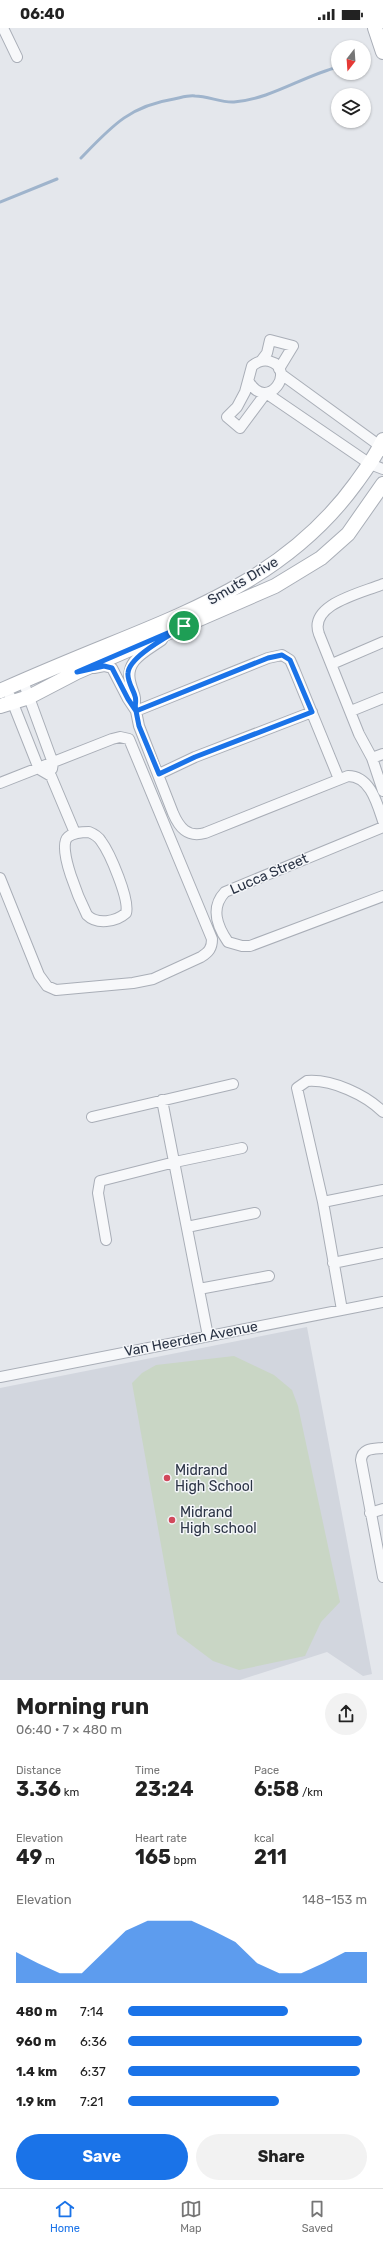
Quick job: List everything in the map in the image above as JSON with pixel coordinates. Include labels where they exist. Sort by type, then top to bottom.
[{"type":"main road","points":[[375,28],[383,52]]},
{"type":"main road","name":"Smuts Drive","points":[[4,689],[190,612],[271,567],[307,539],[337,509],[382,447]]},
{"type":"main road","name":"Smuts Drive","points":[[6,704],[29,696],[77,672],[275,586],[321,558],[348,534],[383,484]]},
{"type":"street","points":[[3,28],[17,57]]},
{"type":"street","points":[[249,382],[237,407],[227,417],[240,428],[266,393],[276,389],[281,380],[280,372],[293,346],[270,340],[267,353],[261,360],[252,366],[248,377],[249,382],[256,391],[266,393],[370,464],[383,469]]},
{"type":"street","points":[[261,360],[272,362],[280,372],[382,447]]},
{"type":"street","points":[[383,584],[328,607],[321,614],[316,624],[317,630],[372,758],[383,791]]},
{"type":"street","points":[[184,626],[135,659],[128,670],[136,699],[135,709],[139,726],[179,826],[187,833],[200,835],[339,779],[350,776],[367,785],[374,797],[383,820]]},
{"type":"street","points":[[332,664],[383,642]]},
{"type":"street","points":[[135,709],[268,658],[282,655],[290,660],[339,779]]},
{"type":"street","points":[[77,672],[104,666],[112,668],[128,699],[135,709]]},
{"type":"street","points":[[116,674],[128,670]]},
{"type":"street","points":[[22,681],[29,696],[53,763],[51,776],[75,833]]},
{"type":"street","points":[[4,689],[6,704],[39,769],[51,776]]},
{"type":"street","points":[[351,711],[383,698]]},
{"type":"street","points":[[159,774],[195,757],[312,712]]},
{"type":"street","points":[[0,783],[39,769],[112,739],[124,737],[131,742],[212,939],[211,947],[208,952],[201,957],[153,979],[133,983],[56,990],[47,986],[39,975],[0,878]]},
{"type":"street","points":[[372,758],[383,754]]},
{"type":"street","name":"Lucca Street","points":[[383,827],[225,892],[219,900],[216,914],[220,928],[228,942],[238,946],[250,946],[383,896]]},
{"type":"street","points":[[89,832],[101,840],[109,856],[128,906],[126,913],[123,916],[116,919],[101,921],[87,915],[65,854],[66,839],[75,833],[89,832]]},
{"type":"street","points":[[342,1310],[323,1202],[297,1091],[298,1086],[305,1081],[312,1080],[343,1088],[366,1098],[383,1112]]},
{"type":"street","points":[[92,1117],[233,1084]]},
{"type":"street","points":[[162,1100],[208,1336]]},
{"type":"street","points":[[106,1240],[98,1192],[100,1181],[175,1162],[242,1148]]},
{"type":"street","points":[[323,1202],[383,1190]]},
{"type":"street","points":[[187,1227],[255,1213]]},
{"type":"street","points":[[334,1263],[383,1253]]},
{"type":"street","points":[[199,1289],[269,1276]]},
{"type":"street","name":"Van Heerden Avenue","points":[[0,1377],[383,1302]]},
{"type":"street","points":[[383,1448],[366,1450],[361,1456],[370,1513],[383,1577]]},
{"type":"street","points":[[370,1513],[383,1509]]},
{"type":"shaded area","name":"Midrand High School","points":[[307,1327],[372,1674],[363,1676],[327,1652],[240,1680],[0,1680],[0,1388]]},
{"type":"green space","points":[[234,1356],[274,1375],[292,1390],[298,1406],[340,1602],[321,1622],[305,1656],[239,1670],[213,1661],[177,1634],[132,1383],[142,1373],[156,1365]]},
{"type":"waterway","points":[[81,158],[122,120],[133,113],[158,102],[190,96],[200,96],[229,102],[248,100],[261,97],[331,69]]},
{"type":"waterway","points":[[0,202],[57,179]]},
{"type":"place","name":"Midrand High School","points":[[167,1478]]},
{"type":"place","name":"Midrand High school","points":[[172,1520]]},
{"type":"route","points":[[184,626],[77,672],[104,666],[112,668],[128,699],[134,706],[139,726],[159,774],[195,757],[312,712],[290,660],[282,655],[268,658],[136,711],[134,706],[136,699],[131,686],[128,670],[135,659],[184,626]]}]
